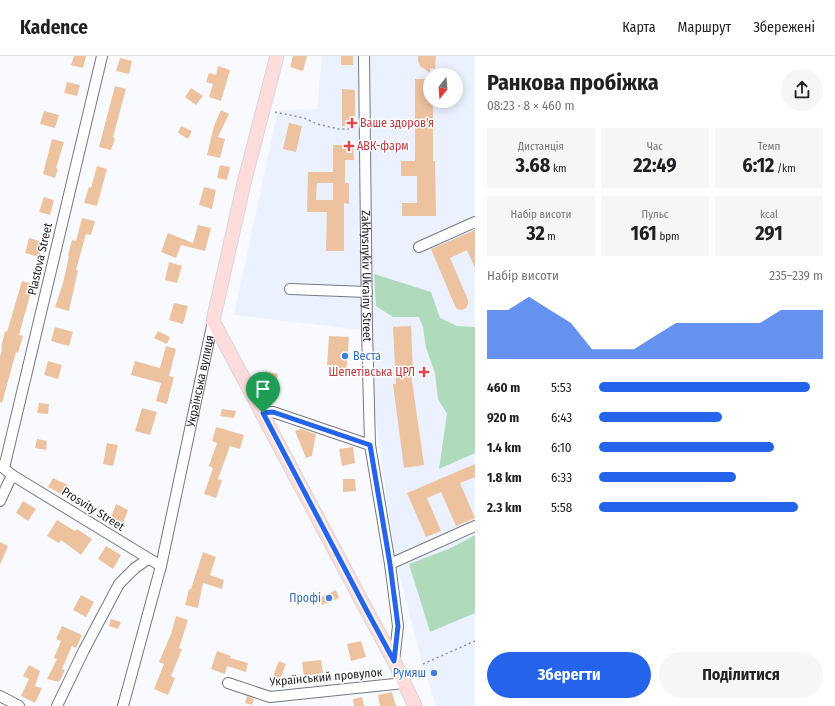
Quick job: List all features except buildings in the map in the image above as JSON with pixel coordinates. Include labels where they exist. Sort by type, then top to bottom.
[{"type":"main road","name":"Українська вулиця","points":[[213,321],[244,183],[277,56]]},
{"type":"main road","points":[[213,321],[394,661],[415,706]]},
{"type":"street","name":"Plastova Street","points":[[2,466],[102,56]]},
{"type":"street","name":"Zakhysnykiv Ukrainy Street","points":[[364,56],[370,445],[390,564],[398,626],[394,661]]},
{"type":"street","points":[[419,247],[475,222]]},
{"type":"street","points":[[290,289],[367,292]]},
{"type":"street","name":"Українська вулиця","points":[[123,706],[161,566],[213,321]]},
{"type":"street","points":[[263,413],[273,412],[370,445]]},
{"type":"street","name":"Prosvity Street","points":[[2,466],[12,475],[161,566]]},
{"type":"street","points":[[0,501],[12,475]]},
{"type":"street","points":[[390,564],[475,526]]},
{"type":"street","points":[[57,706],[84,650],[119,584],[135,568],[148,559]]},
{"type":"street","name":"Український провулок","points":[[228,683],[270,698],[404,683]]},
{"type":"street","points":[[0,696],[19,706]]},
{"type":"path","points":[[275,112],[304,118],[317,124],[339,129],[365,129]]},
{"type":"path","points":[[423,664],[475,641]]},
{"type":"shaded area","name":"Шепетівська ЦРЛ","points":[[322,56],[475,56],[475,706],[436,706],[420,655],[395,558],[375,412],[371,331],[234,315],[278,110],[317,109]]},
{"type":"green space","points":[[374,274],[431,292],[440,318],[457,326],[475,327],[475,453],[439,469],[447,414],[438,399],[435,373],[426,348],[423,327],[419,317],[393,317],[376,306]]},
{"type":"green space","points":[[475,535],[475,613],[430,632],[409,564],[451,548]]},
{"type":"place","name":"Ваше здоров'я","points":[[352,123]]},
{"type":"place","name":"АВК-фарм","points":[[349,146]]},
{"type":"place","name":"Веста","points":[[345,356]]},
{"type":"place","name":"Шепетівська ЦРЛ","points":[[424,372]]},
{"type":"place","name":"Профі","points":[[329,598]]},
{"type":"place","name":"Румяш","points":[[434,673]]},
{"type":"route","points":[[273,412],[370,445],[390,564],[398,626],[394,661],[263,413],[273,412]]}]
